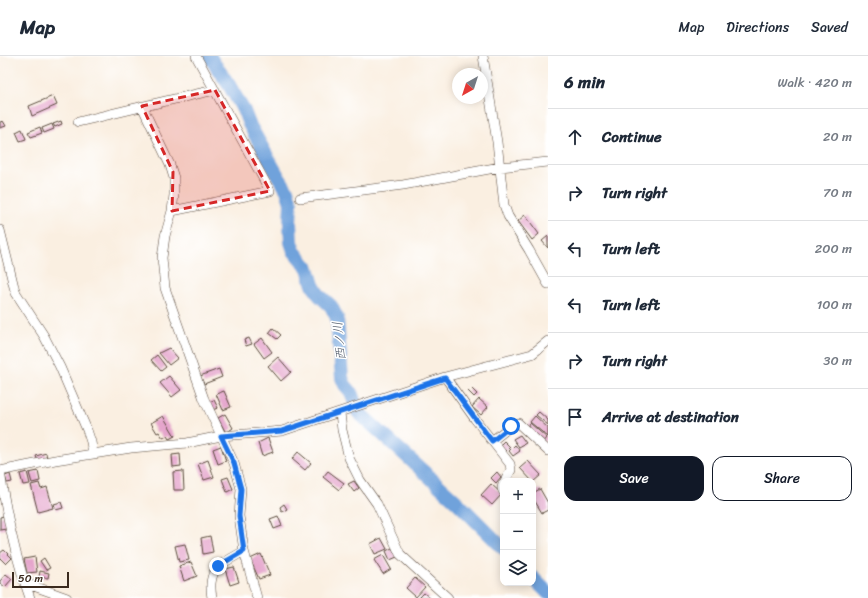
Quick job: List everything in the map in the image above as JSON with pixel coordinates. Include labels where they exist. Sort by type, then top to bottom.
[{"type":"street","points":[[172,211],[270,191],[196,56]]},
{"type":"street","points":[[484,56],[504,205],[508,216],[548,284]]},
{"type":"street","points":[[78,122],[214,90]]},
{"type":"street","points":[[142,106],[173,172],[174,185],[172,211],[165,236],[162,258],[165,288],[202,393],[234,463],[241,489],[239,516],[244,551],[257,598]]},
{"type":"street","points":[[300,198],[403,185],[500,167],[548,162]]},
{"type":"street","points":[[0,230],[16,293],[44,336],[60,367],[87,430],[93,454]]},
{"type":"street","points":[[30,598],[16,552],[5,506],[0,471],[55,460],[149,445],[187,443],[221,436],[282,431],[445,378],[532,354],[548,340]]},
{"type":"street","points":[[445,378],[510,464],[511,470],[507,478]]},
{"type":"street","points":[[340,413],[342,430],[349,458],[360,480],[377,504],[400,554],[448,598]]},
{"type":"street","points":[[492,441],[512,425],[518,424],[548,451]]},
{"type":"street","points":[[212,598],[211,582],[213,573],[218,566],[244,551]]},
{"type":"street","points":[[25,584],[67,598]]},
{"type":"highlighted area","points":[[215,90],[270,191],[172,211],[173,172],[142,106]]},
{"type":"building","points":[[53,96],[57,105],[32,116],[29,106]]},
{"type":"building","points":[[3,121],[6,126],[0,128],[0,122]]},
{"type":"building","points":[[61,121],[62,124],[55,127],[53,124]]},
{"type":"building","points":[[52,124],[54,129],[44,133],[42,128]]},
{"type":"building","points":[[40,127],[42,133],[31,137],[28,132]]},
{"type":"building","points":[[22,129],[26,139],[20,141],[16,132]]},
{"type":"building","points":[[525,215],[539,234],[532,240],[518,221]]},
{"type":"building","points":[[548,236],[548,248],[542,241]]},
{"type":"building","points":[[273,328],[281,335],[277,339],[269,333]]},
{"type":"building","points":[[249,338],[252,344],[246,346],[244,340]]},
{"type":"building","points":[[262,338],[272,352],[264,358],[254,344]]},
{"type":"building","points":[[169,348],[178,358],[169,365],[159,353]]},
{"type":"building","points":[[157,355],[166,367],[161,371],[151,360]]},
{"type":"building","points":[[278,357],[291,372],[281,381],[268,366]]},
{"type":"building","points":[[219,369],[222,377],[204,384],[200,376]]},
{"type":"building","points":[[169,376],[181,390],[172,397],[160,383]]},
{"type":"building","points":[[471,388],[477,394],[474,397],[468,391]]},
{"type":"building","points":[[224,391],[231,407],[223,410],[216,394]]},
{"type":"building","points":[[479,399],[488,407],[481,415],[472,407]]},
{"type":"building","points":[[214,400],[218,408],[212,410],[209,402]]},
{"type":"building","points":[[539,412],[548,420],[548,425],[536,415]]},
{"type":"building","points":[[225,414],[233,428],[226,433],[218,418]]},
{"type":"building","points":[[163,416],[175,436],[169,439],[167,436],[163,438],[159,432],[157,433],[151,423]]},
{"type":"building","points":[[535,416],[548,428],[548,437],[530,422]]},
{"type":"building","points":[[530,423],[547,438],[544,442],[527,427]]},
{"type":"building","points":[[520,435],[526,443],[519,447],[513,439]]},
{"type":"building","points":[[268,438],[273,452],[262,456],[258,443]]},
{"type":"building","points":[[504,441],[510,447],[506,451],[500,445]]},
{"type":"building","points":[[515,445],[520,451],[513,456],[509,451]]},
{"type":"building","points":[[221,446],[226,461],[218,464],[213,449]]},
{"type":"building","points":[[298,452],[311,463],[305,470],[292,459]]},
{"type":"building","points":[[46,453],[47,459],[38,461],[36,456]]},
{"type":"building","points":[[180,454],[181,466],[173,467],[172,455]]},
{"type":"building","points":[[208,460],[214,477],[204,480],[198,464]]},
{"type":"building","points":[[528,461],[541,475],[536,479],[536,478],[529,478],[520,468]]},
{"type":"building","points":[[38,471],[40,481],[32,483],[29,473]]},
{"type":"building","points":[[183,471],[184,490],[174,490],[173,472]]},
{"type":"building","points":[[328,471],[344,483],[339,490],[323,477]]},
{"type":"building","points":[[27,472],[30,484],[23,485],[20,474]]},
{"type":"building","points":[[497,472],[501,477],[496,483],[491,478]]},
{"type":"building","points":[[10,474],[12,482],[7,483],[5,476]]},
{"type":"building","points":[[228,477],[233,489],[227,492],[222,479]]},
{"type":"building","points":[[354,481],[359,488],[354,492],[348,484]]},
{"type":"building","points":[[39,483],[41,489],[47,487],[53,508],[38,512],[31,485]]},
{"type":"building","points":[[491,484],[500,492],[500,496],[492,505],[481,495]]},
{"type":"building","points":[[540,489],[548,503],[548,510],[542,513],[536,503],[536,491]]},
{"type":"building","points":[[61,502],[63,508],[56,510],[54,504]]},
{"type":"building","points":[[284,504],[287,509],[282,512],[280,507]]},
{"type":"building","points":[[4,516],[6,529],[0,530],[0,517]]},
{"type":"building","points":[[278,516],[282,526],[274,529],[270,519]]},
{"type":"building","points":[[210,536],[213,552],[203,554],[201,538]]},
{"type":"building","points":[[381,538],[387,549],[375,554],[370,544]]},
{"type":"building","points":[[185,544],[189,560],[179,562],[175,546]]},
{"type":"building","points":[[392,548],[397,557],[390,560],[386,551]]},
{"type":"building","points":[[4,550],[12,558],[6,564],[0,558],[0,553]]},
{"type":"building","points":[[261,554],[270,575],[259,579],[250,559]]},
{"type":"building","points":[[383,555],[391,569],[383,574],[374,560]]},
{"type":"building","points":[[35,557],[37,572],[27,573],[24,559]]},
{"type":"building","points":[[44,558],[50,568],[46,570],[40,561]]},
{"type":"building","points":[[191,562],[197,576],[184,581],[179,566]]},
{"type":"building","points":[[234,567],[239,582],[230,585],[225,569]]},
{"type":"building","points":[[40,571],[49,573],[48,578],[39,577]]},
{"type":"building","points":[[6,574],[12,579],[5,587],[0,583],[0,581]]},
{"type":"building","points":[[415,578],[425,587],[416,597],[406,588]]},
{"type":"building","points":[[424,593],[430,598],[419,598]]},
{"type":"waterway","name":"西ノ川","points":[[209,56],[229,85],[244,111],[249,124],[287,190],[291,203],[291,242],[294,251],[308,268],[313,285],[319,295],[331,306],[337,318],[342,378],[345,385],[351,392],[358,412],[457,502],[500,545]]},
{"type":"waterway","name":"西ノ川","points":[[536,581],[548,593]]},
{"type":"route","points":[[218,566],[244,551],[239,516],[241,489],[234,463],[221,436],[282,431],[445,378],[492,441],[511,426]]}]
